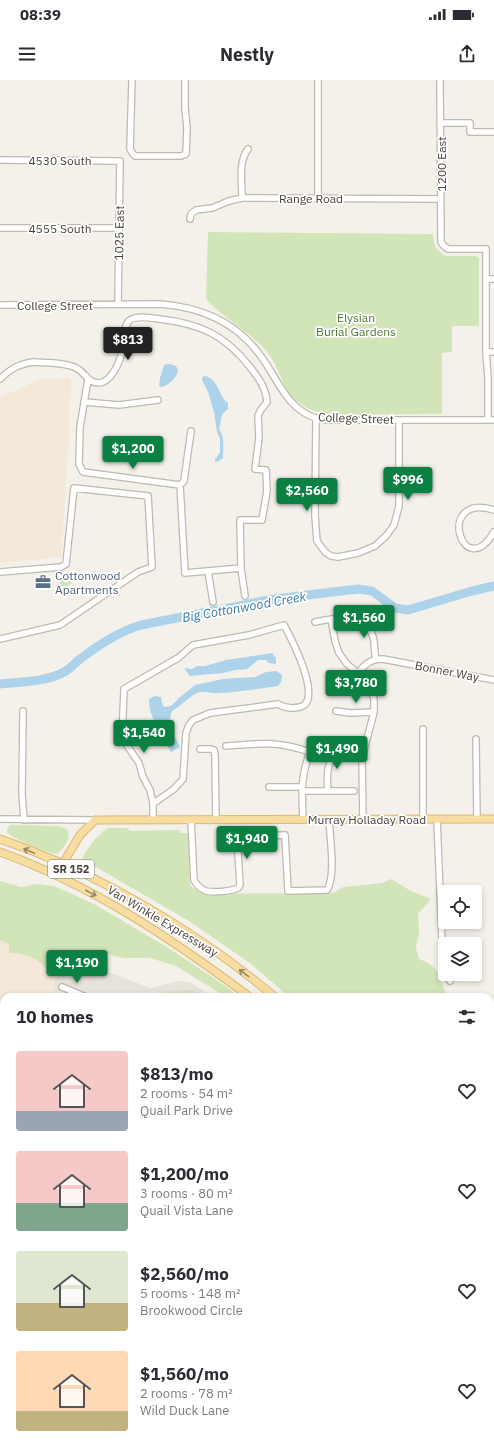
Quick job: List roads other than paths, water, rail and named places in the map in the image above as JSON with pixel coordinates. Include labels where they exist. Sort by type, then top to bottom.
[{"type":"main road","name":"Murray Holladay Road","points":[[96,820],[494,819]]},
{"type":"main road","points":[[56,875],[61,864],[80,835],[96,820]]},
{"type":"main road","name":"Van Winkle Expressway","points":[[0,839],[61,864],[156,913],[222,956],[270,993]]},
{"type":"main road","name":"Van Winkle Expressway","points":[[0,852],[56,875],[109,902],[195,956],[245,993]]},
{"type":"street","points":[[132,80],[130,149],[135,156],[181,156],[186,154],[187,128],[185,80]]},
{"type":"street","points":[[318,80],[318,198]]},
{"type":"street","name":"1200 East","points":[[440,80],[441,242],[444,246],[454,249],[486,249],[486,279]]},
{"type":"street","points":[[441,123],[470,123],[470,132],[494,132]]},
{"type":"street","points":[[242,198],[242,161],[244,154],[248,149]]},
{"type":"street","name":"4530 South","points":[[0,160],[120,161]]},
{"type":"street","name":"1025 East","points":[[118,304],[120,161]]},
{"type":"street","name":"Range Road","points":[[190,219],[191,214],[196,210],[212,208],[229,201],[242,198],[441,198]]},
{"type":"street","name":"4555 South","points":[[0,228],[119,228]]},
{"type":"street","points":[[491,420],[486,352],[486,279],[494,279]]},
{"type":"street","name":"College Street","points":[[0,305],[175,305],[196,310],[221,320],[238,332],[260,354],[290,401],[298,409],[316,418],[331,420],[491,420]]},
{"type":"street","points":[[0,379],[14,367],[33,362],[73,367],[79,370],[94,383],[104,382],[112,374],[122,351],[126,325],[130,320],[135,319],[154,318],[176,321],[197,327],[224,340],[236,350],[257,376],[266,393],[267,402],[258,416],[259,438],[255,468],[266,470],[267,490],[262,520],[240,520],[241,568],[244,596]]},
{"type":"street","points":[[486,352],[494,352]]},
{"type":"street","points":[[88,379],[80,426],[79,464],[83,472],[180,485]]},
{"type":"street","points":[[84,402],[119,405],[158,400]]},
{"type":"street","points":[[316,418],[315,522],[317,541],[325,552],[331,556],[338,557],[358,553],[375,546],[382,540],[396,520],[399,506],[399,420]]},
{"type":"street","points":[[191,431],[184,481],[180,485],[185,573],[241,568]]},
{"type":"street","points":[[0,572],[64,566],[67,560],[74,488],[148,496],[152,567],[138,572],[60,625],[0,639]]},
{"type":"street","points":[[494,510],[484,507],[469,509],[462,516],[459,526],[462,540],[465,545],[474,548],[483,545],[494,532]]},
{"type":"street","points":[[208,571],[213,602]]},
{"type":"street","points":[[315,622],[350,618],[366,625],[373,636],[376,659],[367,663],[358,673]]},
{"type":"street","points":[[331,619],[334,641],[339,653],[347,664],[369,685],[374,705],[374,712],[362,758],[363,820]]},
{"type":"street","points":[[153,803],[157,802],[174,789],[183,779],[186,733],[193,720],[210,713],[221,711],[278,704],[284,707],[295,708],[304,706],[307,702],[307,685],[302,662],[284,625],[249,635],[193,645],[178,658],[124,689],[122,738],[139,762],[143,777],[150,790],[153,803],[153,820]]},
{"type":"street","name":"Bonner Way","points":[[376,659],[394,660],[494,680]]},
{"type":"street","points":[[23,711],[22,794],[24,820]]},
{"type":"street","points":[[336,711],[350,713],[374,712]]},
{"type":"street","points":[[422,729],[423,819]]},
{"type":"street","points":[[476,739],[477,819]]},
{"type":"street","points":[[226,746],[274,743],[283,744],[310,752],[304,771],[302,789],[303,820]]},
{"type":"street","points":[[200,749],[214,750],[216,820]]},
{"type":"street","points":[[328,791],[328,768],[333,758],[340,754],[355,756]]},
{"type":"street","points":[[269,787],[328,791],[354,791]]},
{"type":"street","name":"Murray Holladay Road","points":[[0,819],[96,820]]},
{"type":"street","points":[[436,819],[442,937]]},
{"type":"street","points":[[191,820],[194,880],[206,891],[226,891],[238,888],[237,837],[285,835],[288,892],[327,890],[330,886],[332,873],[329,820]]},
{"type":"street","points":[[62,987],[75,993]]},
{"type":"water","points":[[164,365],[174,365],[177,368],[177,375],[166,385],[162,387],[159,386]]},
{"type":"water","points":[[203,376],[212,379],[228,403],[228,409],[222,416],[219,429],[223,439],[223,458],[215,462],[220,452],[220,439],[208,392],[202,380]]},
{"type":"water","points":[[272,653],[276,658],[276,664],[269,663],[266,660],[258,660],[247,669],[190,676],[184,668],[192,669],[197,666],[205,666],[226,660]]},
{"type":"water","points":[[276,671],[282,675],[281,682],[278,686],[226,693],[200,692],[172,711],[170,718],[173,725],[172,731],[180,747],[171,752],[151,713],[149,699],[155,696],[161,697],[164,707],[171,706],[195,685],[223,679],[255,677],[266,672]]},
{"type":"waterway","name":"Big Cottonwood Creek","points":[[0,684],[34,681],[59,675],[68,670],[80,659],[109,639],[124,631],[141,625],[274,599],[358,589],[372,591],[395,608],[408,610],[494,586]]},
{"type":"place","name":"Cottonwood Apartments","points":[[43,582]]},
{"type":"park label","name":"Elysian Burial Gardens","points":[[356,324]]}]
